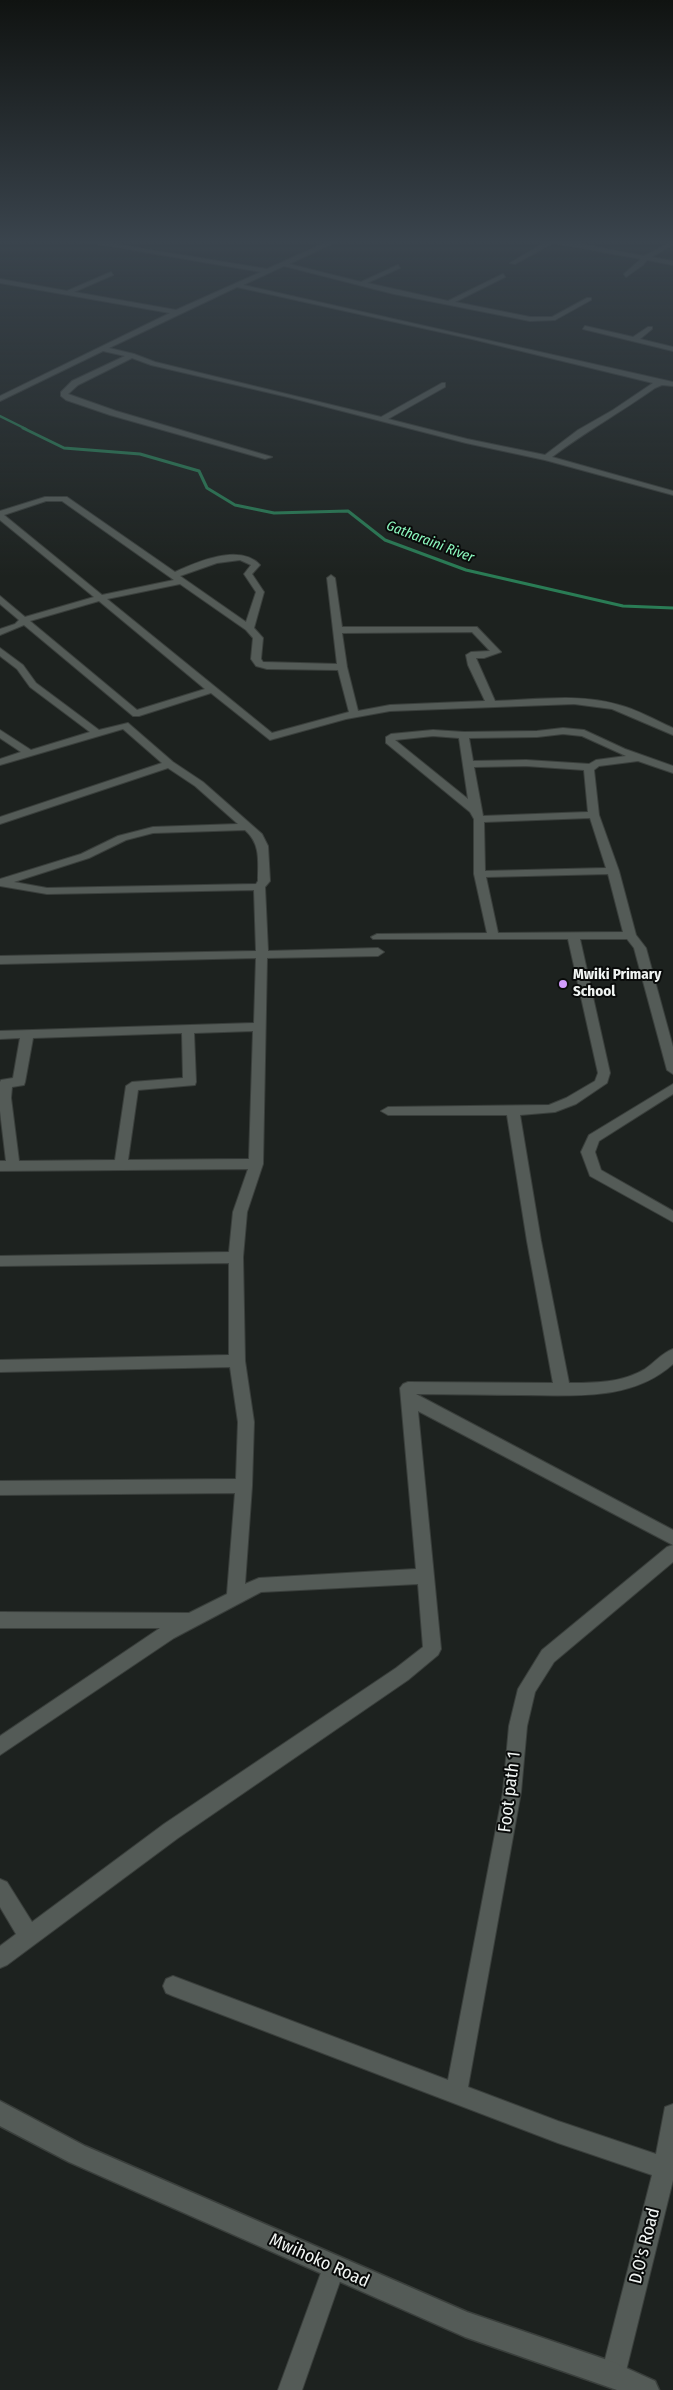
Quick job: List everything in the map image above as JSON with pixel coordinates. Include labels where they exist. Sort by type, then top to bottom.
[{"type":"street","points":[[0,399],[96,353]]},
{"type":"street","points":[[120,353],[132,355],[153,364],[293,396],[466,441],[546,458],[673,493]]},
{"type":"street","points":[[535,353],[661,383],[673,384]]},
{"type":"street","points":[[132,355],[75,383],[64,394],[69,398],[113,413],[268,457]]},
{"type":"street","points":[[546,458],[581,432],[616,412],[648,388],[661,383]]},
{"type":"street","points":[[382,419],[442,385]]},
{"type":"street","points":[[0,515],[45,499],[64,500],[249,628],[258,638],[256,659],[259,664],[267,666],[342,668]]},
{"type":"street","points":[[0,515],[214,689],[270,737],[354,714],[390,708],[593,702],[631,710],[673,732]]},
{"type":"street","points":[[0,632],[18,626],[24,620],[178,578],[188,569],[237,556],[251,560],[256,565],[248,574],[260,592],[249,628]]},
{"type":"street","points":[[331,578],[342,668],[354,714]]},
{"type":"street","points":[[0,599],[136,714],[214,689]]},
{"type":"street","points":[[338,630],[474,629],[496,652],[484,655],[471,655],[473,665],[492,705]]},
{"type":"street","points":[[0,651],[20,668],[33,685],[97,733]]},
{"type":"street","points":[[0,762],[125,725],[169,764],[199,784],[258,836],[263,846],[264,881],[259,887],[262,942],[256,1164],[240,1212],[236,1257],[237,1361],[246,1422],[244,1486],[235,1597]]},
{"type":"street","points":[[594,815],[477,814],[389,739],[409,734],[537,734],[563,731],[584,733],[640,758],[673,770]]},
{"type":"street","points":[[0,733],[29,753]]},
{"type":"street","points":[[464,735],[477,814],[480,874],[493,934]]},
{"type":"street","points":[[469,764],[526,763],[591,767],[596,763],[640,758]]},
{"type":"street","points":[[0,821],[169,764]]},
{"type":"street","points":[[591,767],[594,815],[613,872],[630,935],[640,948],[673,1070]]},
{"type":"street","points":[[248,827],[153,830],[122,838],[85,856],[0,883],[47,891],[259,887]]},
{"type":"street","points":[[480,874],[613,872]]},
{"type":"street","points":[[377,937],[493,934],[630,935]]},
{"type":"street","points":[[388,1111],[513,1111],[550,1109],[571,1101],[602,1083],[604,1073],[573,934]]},
{"type":"street","points":[[0,960],[261,956],[378,952]]},
{"type":"street","points":[[0,1035],[259,1027]]},
{"type":"street","points":[[121,1164],[132,1086],[190,1082],[188,1030]]},
{"type":"street","points":[[27,1034],[19,1082],[6,1083],[6,1165],[256,1164]]},
{"type":"street","points":[[670,1211],[595,1173],[588,1152],[594,1138],[673,1088]]},
{"type":"street","points":[[513,1111],[534,1241],[561,1375],[561,1389]]},
{"type":"street","points":[[0,1261],[163,1260],[236,1257]]},
{"type":"street","points":[[0,1958],[171,1831],[402,1674],[426,1656],[432,1649],[408,1388],[561,1389],[624,1385],[658,1367],[673,1354]]},
{"type":"street","points":[[0,1366],[237,1361]]},
{"type":"street","points":[[409,1399],[673,1538]]},
{"type":"street","points":[[0,1488],[244,1486]]},
{"type":"street","name":"Foot path 1","points":[[456,2093],[512,1792],[518,1726],[527,1689],[548,1656],[673,1552]]},
{"type":"street","points":[[0,1746],[168,1633],[259,1585],[425,1576]]},
{"type":"street","points":[[0,1620],[192,1621]]},
{"type":"street","points":[[0,1889],[29,1936]]},
{"type":"street","points":[[173,1986],[558,2132],[665,2168]]},
{"type":"street","name":"Mwihoko Road","points":[[0,2113],[77,2154],[465,2324],[613,2375],[646,2390]]},
{"type":"street","name":"D.O's Road","points":[[613,2375],[665,2168],[673,2115]]},
{"type":"street","points":[[290,2390],[334,2267]]},
{"type":"waterway","name":"Gatharaini River","points":[[0,416],[26,429]]},
{"type":"waterway","name":"Gatharaini River","points":[[23,428],[64,448],[140,454],[199,471],[207,488],[235,505],[274,513],[348,511],[385,540],[466,570],[623,606],[673,608]]},
{"type":"place","name":"Mwiki Primary School","points":[[563,984]]}]
